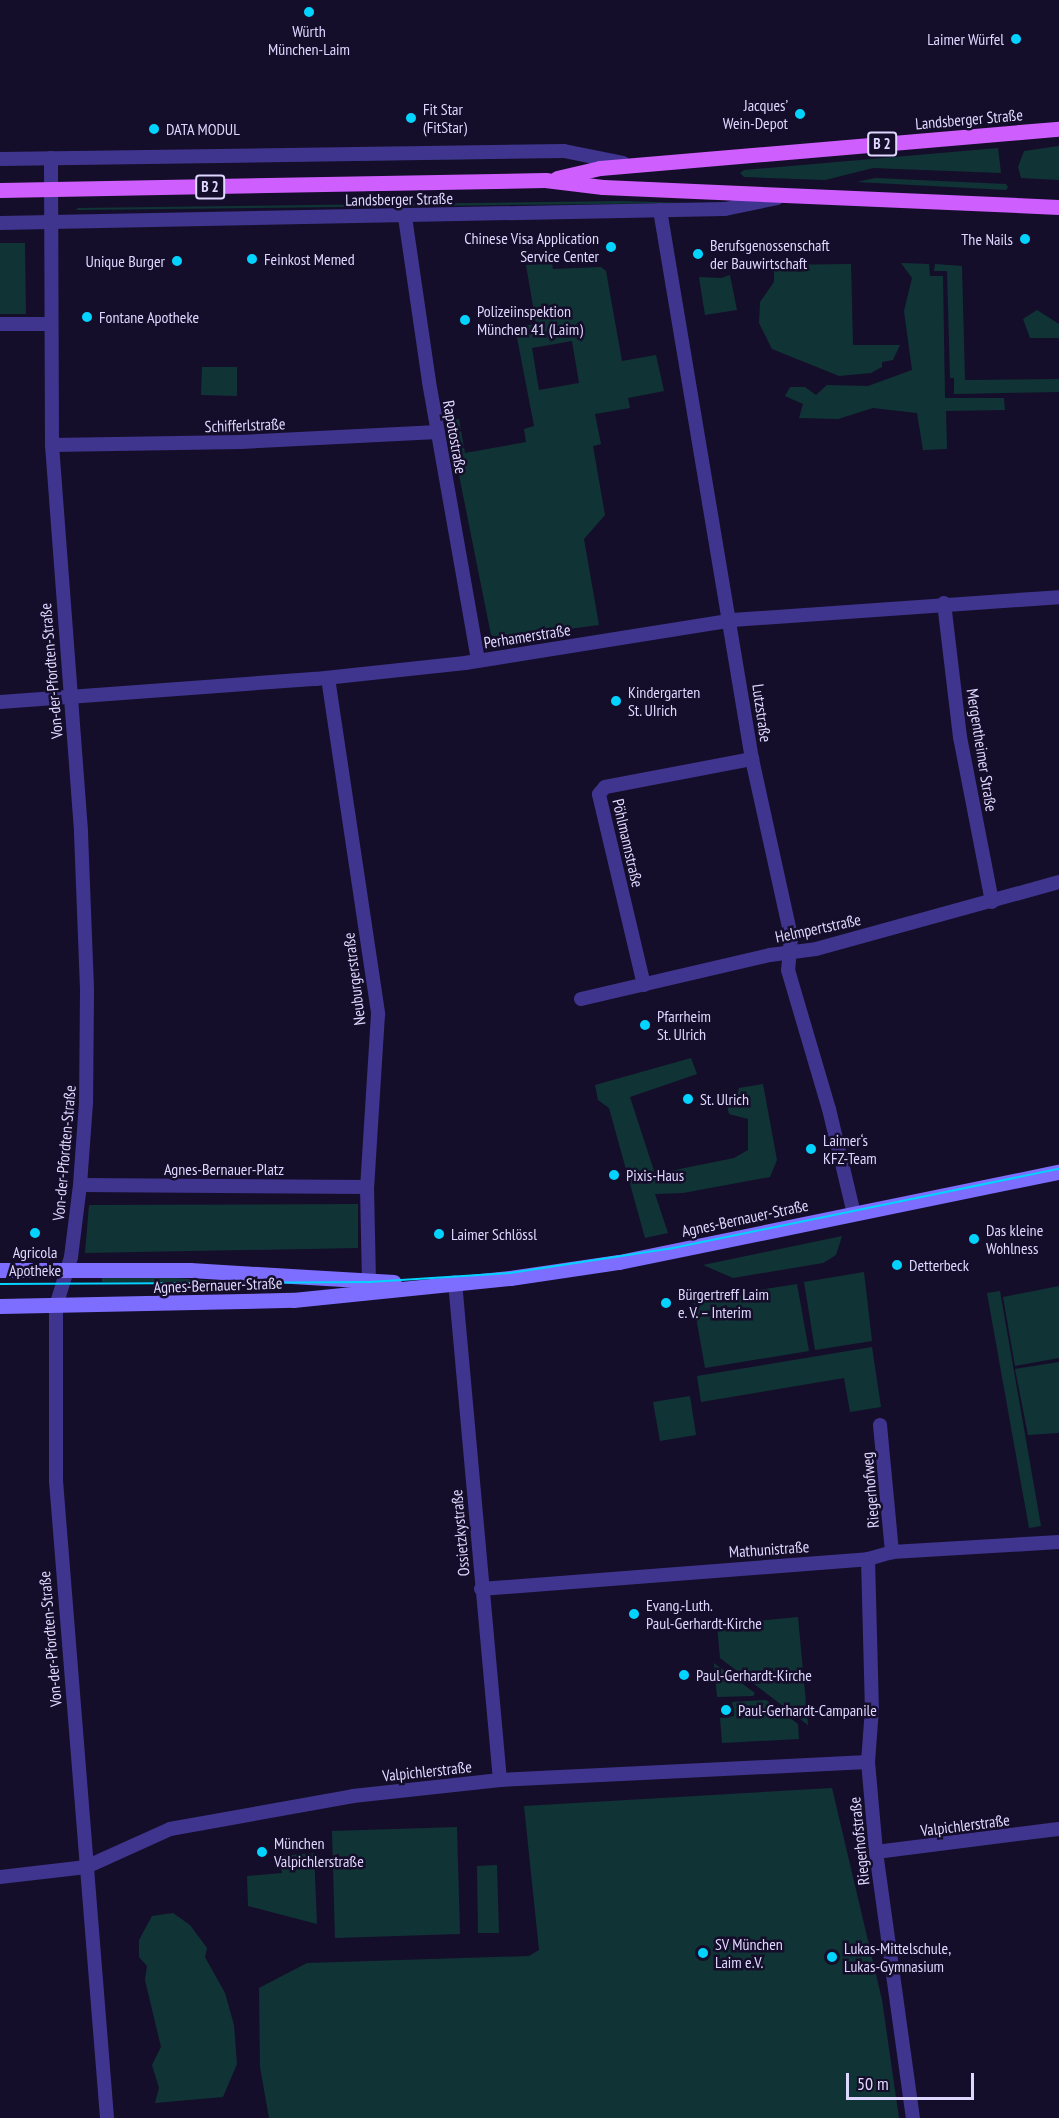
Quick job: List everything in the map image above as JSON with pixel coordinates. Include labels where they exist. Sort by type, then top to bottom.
[{"type":"main road","name":"Landsberger Straße","points":[[545,180],[631,165],[1059,129]]},
{"type":"main road","name":"Landsberger Straße","points":[[0,190],[545,180],[603,187],[797,193],[1059,207]]},
{"type":"main road","name":"Agnes-Bernauer-Straße","points":[[0,1306],[293,1300],[619,1262],[1059,1172]]},
{"type":"main road","name":"Agnes-Bernauer-Straße","points":[[0,1270],[190,1270],[435,1283]]},
{"type":"street","name":"Landsberger Straße","points":[[0,159],[564,151],[631,165]]},
{"type":"street","points":[[51,158],[51,189]]},
{"type":"street","name":"Von-der-Pfordten-Straße","points":[[51,189],[52,445],[87,942],[86,1103],[80,1185],[67,1270],[56,1306],[58,1546],[107,2118]]},
{"type":"street","name":"Landsberger Straße","points":[[0,223],[405,217],[725,209],[797,193]]},
{"type":"street","name":"Lutzstraße","points":[[660,210],[732,620],[752,759],[790,937],[788,970],[830,1109],[854,1214]]},
{"type":"street","name":"Rapotostraße","points":[[405,217],[438,432],[478,661]]},
{"type":"street","points":[[0,324],[50,324]]},
{"type":"street","name":"Schifferlstraße","points":[[52,445],[240,442],[438,432]]},
{"type":"street","name":"Perhamerstraße","points":[[0,702],[328,678],[478,661],[732,620],[944,603],[1059,597]]},
{"type":"street","name":"Mergentheimer Straße","points":[[944,603],[960,737],[993,902]]},
{"type":"street","name":"Neuburgerstraße","points":[[328,678],[378,1014],[368,1187],[369,1279]]},
{"type":"street","name":"Pöhlmannstraße","points":[[644,985],[599,794],[605,787],[752,759]]},
{"type":"street","name":"Helmpertstraße","points":[[581,999],[789,952],[993,902],[1059,882]]},
{"type":"street","name":"Agnes-Bernauer-Platz","points":[[80,1185],[368,1187]]},
{"type":"street","name":"Ossietzkystraße","points":[[455,1282],[500,1780]]},
{"type":"street","name":"Riegerhofweg","points":[[880,1425],[892,1552]]},
{"type":"street","name":"Mathunistraße","points":[[481,1589],[868,1558],[892,1552],[1059,1542]]},
{"type":"street","name":"Riegerhofstraße","points":[[868,1558],[872,1708],[868,1762],[876,1851],[913,2118]]},
{"type":"street","name":"Valpichlerstraße","points":[[0,1876],[86,1867],[170,1829],[353,1796],[500,1780],[868,1762]]},
{"type":"street","name":"Valpichlerstraße","points":[[876,1851],[1059,1829]]},
{"type":"green space","points":[[1059,146],[1059,180],[1021,178],[1018,167],[1024,151]]},
{"type":"green space","points":[[998,148],[1001,173],[873,168],[825,180],[744,177],[740,173],[744,170]]},
{"type":"green space","points":[[492,155],[492,159],[62,164]]},
{"type":"green space","points":[[875,178],[1006,184],[1008,187],[1006,190],[857,182]]},
{"type":"green space","points":[[621,201],[687,203],[76,210],[78,208]]},
{"type":"green space","points":[[0,243],[25,243],[26,314],[0,314]]},
{"type":"green space","points":[[552,263],[553,269],[601,267],[606,271],[622,361],[656,355],[664,391],[628,398],[630,408],[595,414],[601,444],[593,446],[605,515],[584,539],[599,625],[500,638],[491,635],[448,420],[459,419],[465,453],[526,442],[524,429],[534,426],[515,327],[536,324],[526,265]],"holes":[[[572,341],[579,383],[539,390],[532,348]]]},
{"type":"green space","points":[[901,263],[929,264],[930,276],[943,276],[945,398],[1004,398],[1005,410],[946,411],[947,449],[923,450],[917,413],[873,408],[838,419],[799,418],[803,404],[785,396],[790,387],[805,387],[816,395],[827,385],[868,386],[912,370],[904,311],[912,278]]},
{"type":"green space","points":[[851,264],[853,345],[900,345],[893,360],[882,362],[882,367],[871,373],[839,376],[772,349],[759,323],[760,302],[774,282],[774,265]]},
{"type":"green space","points":[[935,264],[962,266],[965,380],[1059,379],[1059,392],[954,394],[954,378],[950,378],[947,271],[934,271]]},
{"type":"green space","points":[[730,275],[737,310],[705,315],[699,277],[721,278]]},
{"type":"green space","points":[[1037,310],[1059,324],[1059,338],[1030,338],[1023,319]]},
{"type":"green space","points":[[202,367],[237,367],[237,396],[201,395]]},
{"type":"green space","points":[[691,1058],[697,1074],[630,1097],[655,1174],[734,1158],[748,1150],[748,1119],[729,1114],[727,1106],[736,1101],[739,1088],[763,1084],[777,1160],[770,1177],[683,1193],[655,1194],[668,1233],[645,1238],[609,1108],[598,1100],[595,1085]]},
{"type":"green space","points":[[358,1204],[358,1248],[85,1253],[89,1205]]},
{"type":"green space","points":[[842,1236],[836,1255],[823,1263],[733,1278],[703,1265]]},
{"type":"green space","points":[[864,1272],[872,1341],[815,1350],[804,1282]]},
{"type":"green space","points":[[102,1277],[175,1278],[234,1282],[102,1282]]},
{"type":"green space","points":[[797,1284],[809,1351],[705,1368],[693,1300]]},
{"type":"green space","points":[[1059,1286],[1059,1358],[1015,1366],[1003,1297]]},
{"type":"green space","points":[[1000,1291],[1041,1526],[1029,1528],[987,1293]]},
{"type":"green space","points":[[872,1347],[881,1407],[850,1412],[844,1378],[701,1402],[697,1376]]},
{"type":"green space","points":[[1059,1362],[1059,1433],[1028,1435],[1015,1369]]},
{"type":"green space","points":[[690,1396],[696,1435],[660,1441],[653,1402]]},
{"type":"green space","points":[[798,1617],[808,1725],[720,1658],[717,1625]]},
{"type":"green space","points":[[714,1663],[755,1693],[753,1696],[717,1697]]},
{"type":"green space","points":[[766,1700],[798,1724],[799,1739],[722,1743],[720,1718],[734,1716],[732,1702]]},
{"type":"green space","name":"SV München Laim e.V.","points":[[832,1788],[882,2000],[899,2118],[269,2118],[260,2067],[259,1988],[307,1963],[529,1956],[539,1950],[524,1806]]},
{"type":"green space","points":[[457,1827],[460,1934],[335,1938],[332,1831]]},
{"type":"green space","points":[[314,1853],[317,1924],[248,1906],[247,1876],[282,1873],[281,1856]]},
{"type":"green space","points":[[497,1865],[499,1933],[478,1933],[477,1866]]},
{"type":"green space","points":[[173,1913],[190,1925],[207,1948],[205,1957],[225,1993],[234,2025],[237,2064],[223,2097],[155,2103],[159,2088],[152,2065],[161,2047],[145,1980],[147,1966],[139,1957],[139,1940],[152,1916]]},
{"type":"tram line","points":[[0,1284],[370,1282],[510,1273],[673,1248],[1059,1169]]},
{"type":"place","name":"Würth München-Laim","points":[[309,12]]},
{"type":"place","name":"Laimer Würfel","points":[[1016,39]]},
{"type":"place","name":"Jacques’ Wein-Depot","points":[[800,114]]},
{"type":"place","name":"Fit Star (FitStar)","points":[[411,118]]},
{"type":"place","name":"DATA MODUL","points":[[154,129]]},
{"type":"place","name":"The Nails","points":[[1025,239]]},
{"type":"place","name":"Chinese Visa Application Service Center","points":[[611,247]]},
{"type":"place","name":"Berufsgenossenschaft der Bauwirtschaft","points":[[698,254]]},
{"type":"place","name":"Feinkost Memed","points":[[252,259]]},
{"type":"place","name":"Unique Burger","points":[[177,261]]},
{"type":"place","name":"Fontane Apotheke","points":[[87,317]]},
{"type":"place","name":"Polizeiinspektion München 41 (Laim)","points":[[465,320]]},
{"type":"place","name":"Kindergarten St. UIrich","points":[[616,701]]},
{"type":"place","name":"Pfarrheim St. Ulrich","points":[[645,1025]]},
{"type":"place","name":"St. Ulrich","points":[[688,1099]]},
{"type":"place","name":"Laimer‘s KFZ-Team","points":[[811,1149]]},
{"type":"place","name":"Pixis-Haus","points":[[614,1175]]},
{"type":"place","name":"Agricola Apotheke","points":[[35,1233]]},
{"type":"place","name":"Laimer Schlössl","points":[[439,1234]]},
{"type":"place","name":"Das kleine Wohlness","points":[[974,1239]]},
{"type":"place","name":"Detterbeck","points":[[897,1265]]},
{"type":"place","name":"Bürgertreff Laim e. V. – Interim","points":[[666,1303]]},
{"type":"place","name":"Evang.-Luth. Paul-Gerhardt-Kirche","points":[[634,1614]]},
{"type":"place","name":"Paul-Gerhardt-Kirche","points":[[684,1675]]},
{"type":"place","name":"Paul-Gerhardt-Campanile","points":[[726,1710]]},
{"type":"place","name":"München Valpichlerstraße","points":[[262,1852]]},
{"type":"place","name":"SV München Laim e.V.","points":[[703,1953]]},
{"type":"place","name":"Lukas-Mittelschule, Lukas-Gymnasium","points":[[832,1957]]}]
